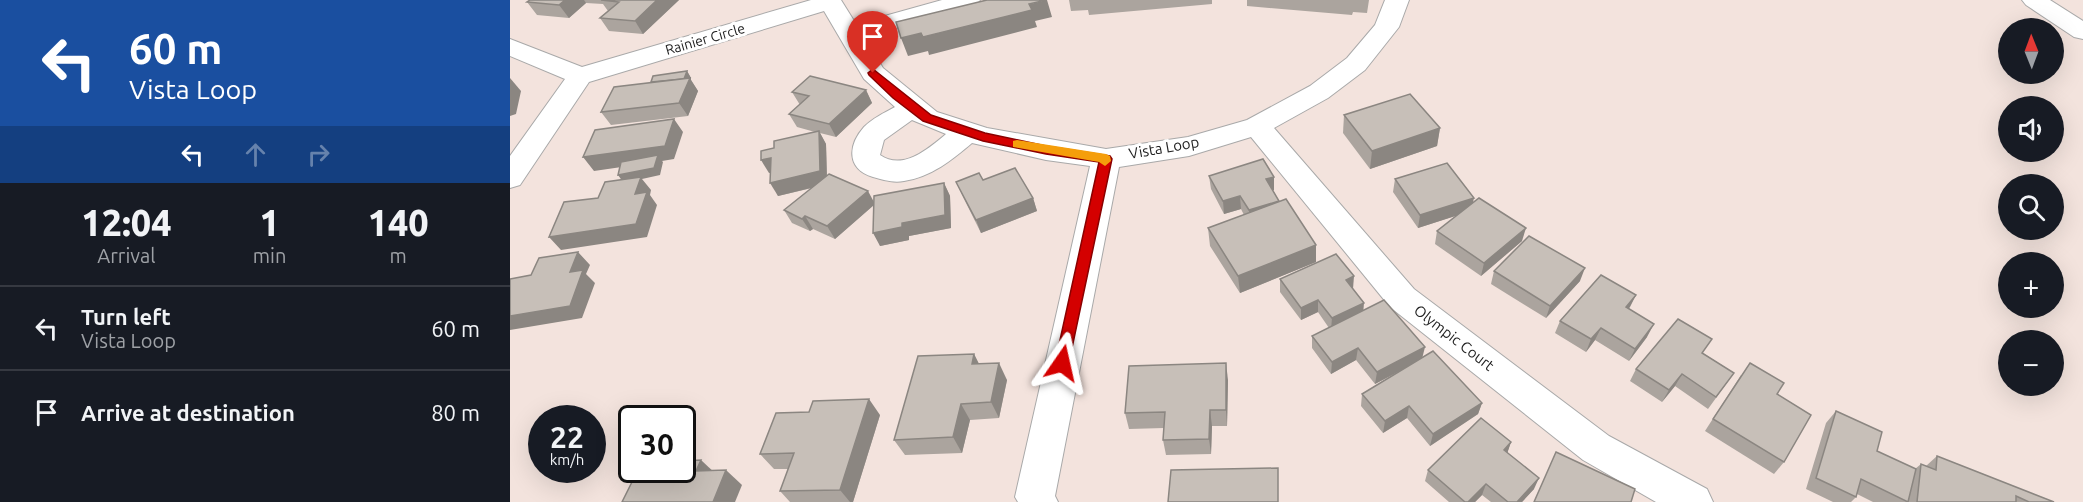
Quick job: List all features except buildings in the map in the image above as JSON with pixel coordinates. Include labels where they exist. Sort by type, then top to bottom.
[{"type":"street","points":[[848,34],[968,0]]},
{"type":"street","name":"Vista Loop","points":[[830,1],[873,73],[927,118],[968,131],[1046,150],[1106,159],[1188,146],[1257,126],[1319,92],[1356,64],[1387,27],[1397,0]]},
{"type":"street","points":[[2034,0],[2083,32]]},
{"type":"street","name":"Rainier Circle","points":[[580,76],[830,1]]},
{"type":"street","points":[[510,47],[580,76],[510,178]]},
{"type":"street","points":[[913,108],[873,133],[865,146],[865,159],[872,167],[891,173],[925,165],[968,131]]},
{"type":"street","name":"Olympic Court","points":[[1257,126],[1402,298],[1596,448],[1693,502]]},
{"type":"street","points":[[1031,500],[1106,159]]},
{"type":"shaded area","points":[[510,0],[2083,0],[2083,502],[510,502]]},
{"type":"slow traffic","points":[[1017,144],[1106,159],[1105,161]]},
{"type":"route","points":[[873,73],[927,118],[983,137],[1106,159],[1062,363]]}]
